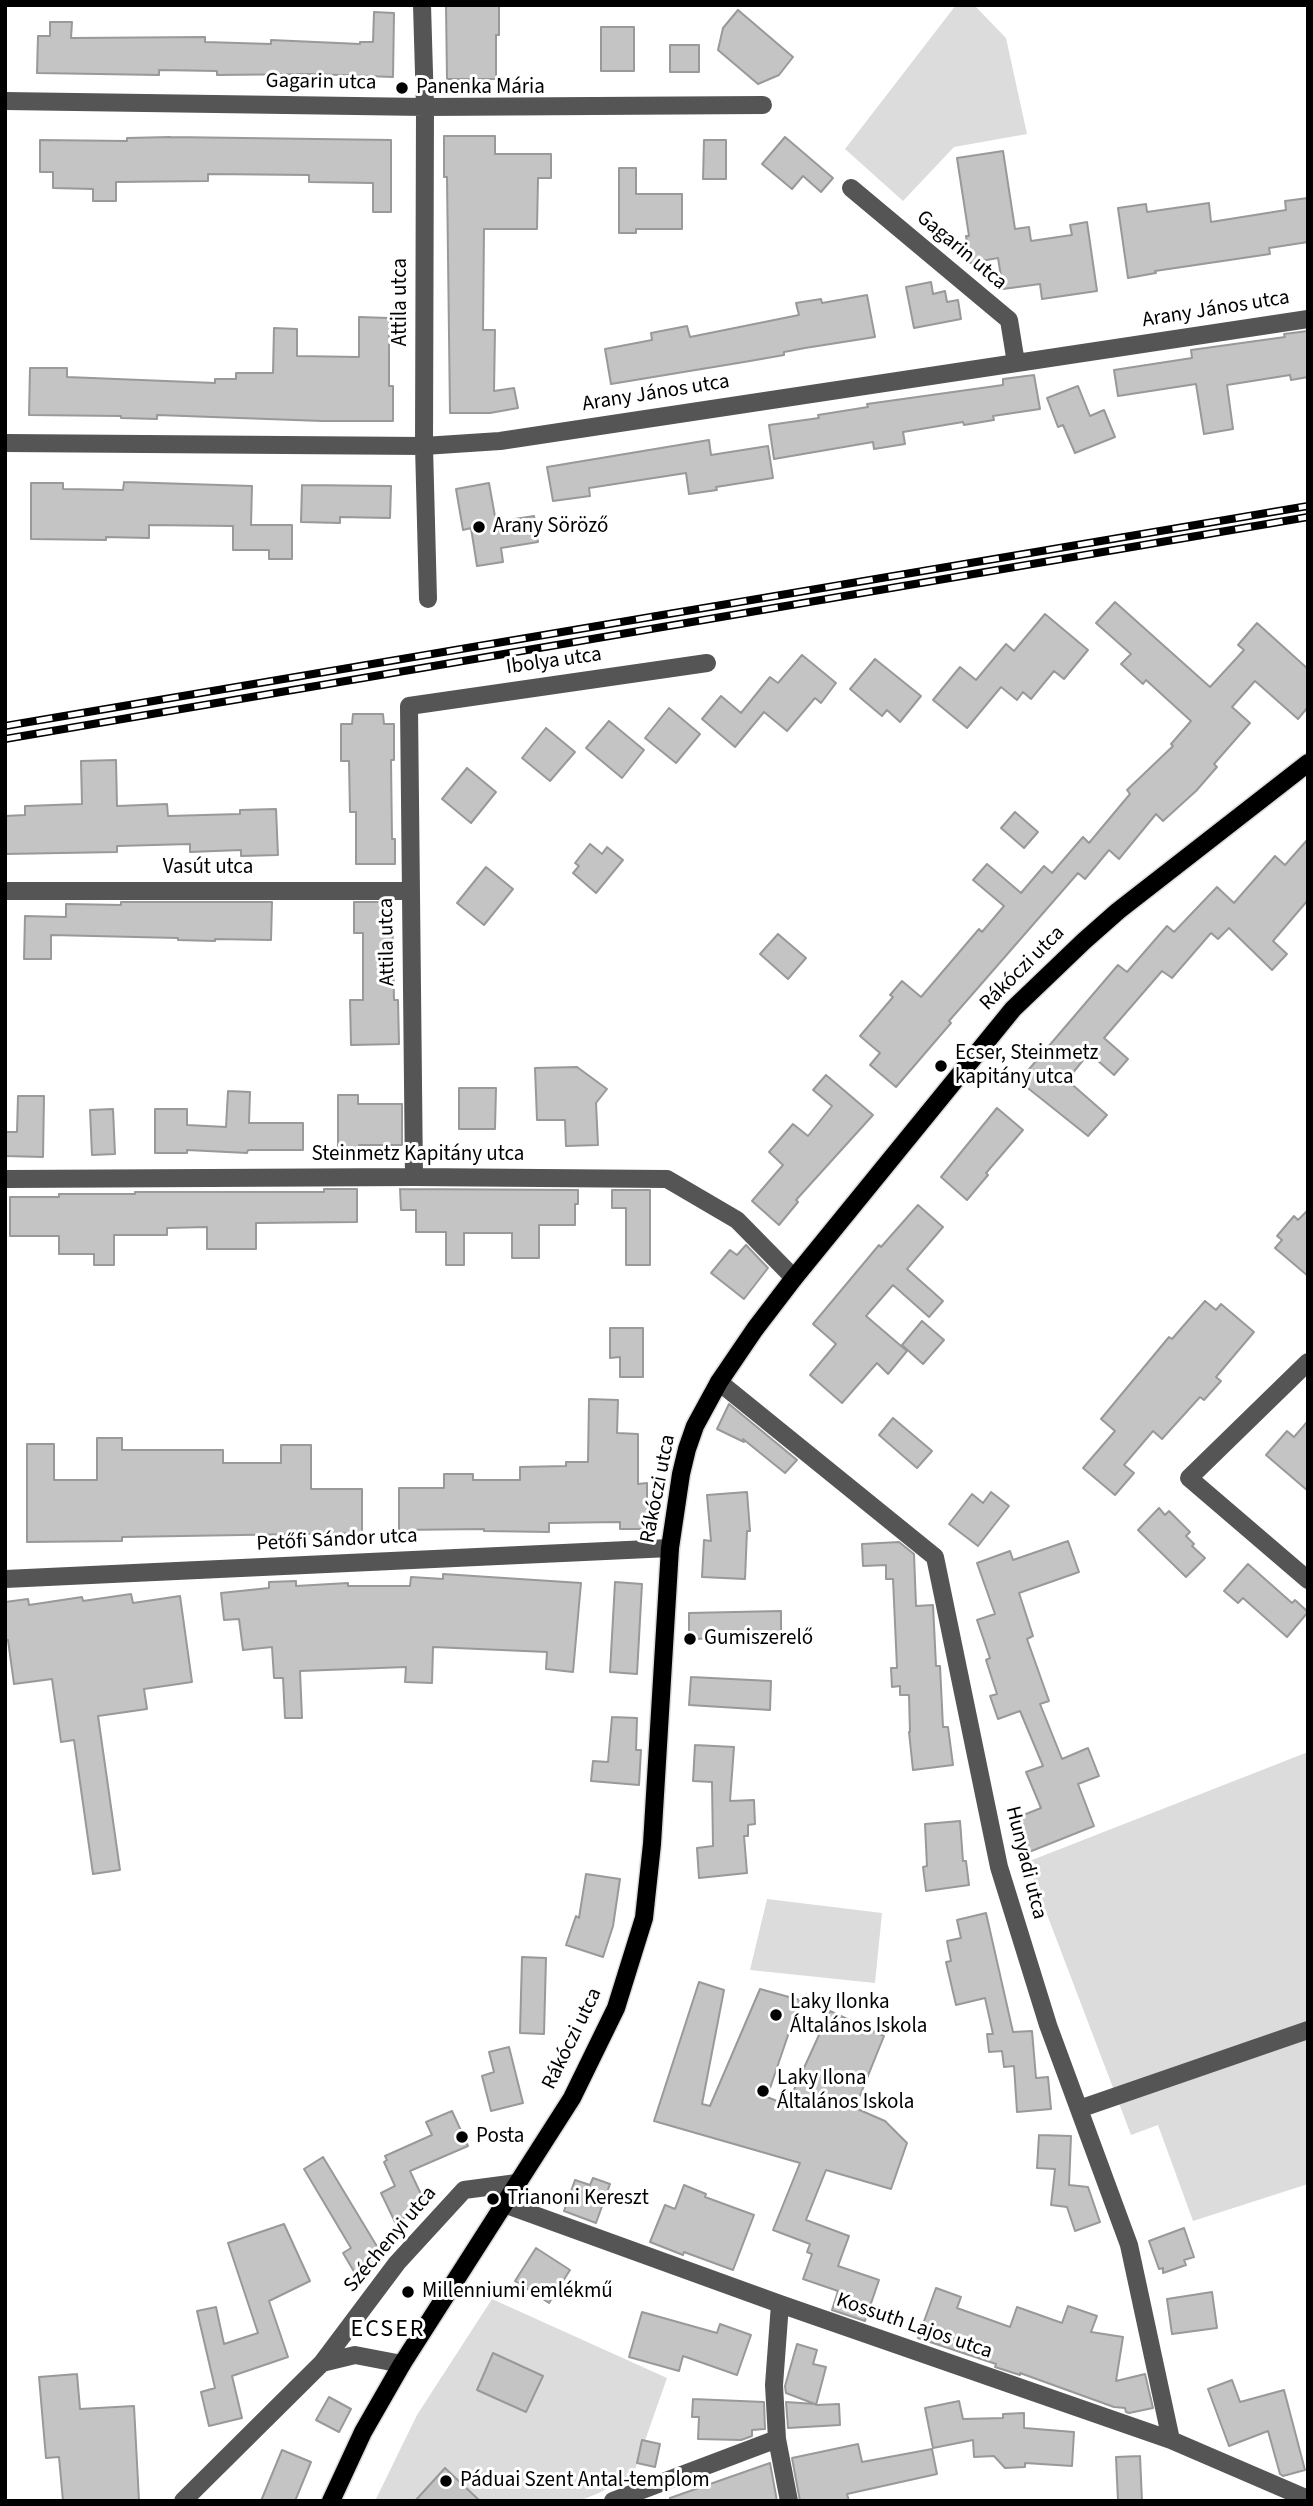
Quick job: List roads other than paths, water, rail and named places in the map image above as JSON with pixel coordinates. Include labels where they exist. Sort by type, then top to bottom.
[{"type":"main road","name":"Rákóczi utca","points":[[331,2501],[363,2432],[402,2364],[572,2098],[616,2008],[644,1918],[652,1844],[670,1548],[687,1449],[695,1426],[719,1381],[794,1278],[984,1044],[1045,976],[1118,911],[1308,763]]},
{"type":"street","name":"Attila utca","points":[[422,5],[425,107],[424,446],[428,599]]},
{"type":"street","name":"Gagarin utca","points":[[5,101],[425,107],[763,105]]},
{"type":"street","name":"Gagarin utca","points":[[851,188],[1009,320],[1016,363]]},
{"type":"street","name":"Arany János utca","points":[[5,443],[424,446],[500,441],[1308,319]]},
{"type":"street","name":"Ibolya utca","points":[[408,706],[707,663]]},
{"type":"street","name":"Attila utca","points":[[408,706],[414,1177]]},
{"type":"street","name":"Vasút utca","points":[[5,891],[410,891]]},
{"type":"street","name":"Steinmetz Kapitány utca","points":[[5,1179],[667,1179],[737,1220],[794,1278]]},
{"type":"street","points":[[1308,1362],[1189,1478],[1308,1580]]},
{"type":"street","name":"Hunyadi utca","points":[[719,1381],[934,1557],[999,1867],[1048,2025],[1129,2245],[1171,2440]]},
{"type":"street","name":"Petőfi Sándor utca","points":[[5,1579],[670,1548]]},
{"type":"street","points":[[1079,2109],[1308,2030]]},
{"type":"street","name":"Széchenyi utca","points":[[183,2501],[322,2362],[397,2263],[464,2190],[517,2183]]},
{"type":"street","name":"Kossuth Lajos utca","points":[[504,2204],[780,2305],[1171,2440],[1308,2499]]},
{"type":"street","points":[[780,2305],[774,2385],[777,2440],[789,2501]]},
{"type":"street","points":[[322,2362],[355,2355],[402,2364]]},
{"type":"street","points":[[613,2501],[777,2440]]},
{"type":"railway","points":[[5,726],[1308,506]]},
{"type":"railway","points":[[5,739],[1308,517]]},
{"type":"place","name":"Panenka Mária","points":[[402,88]]},
{"type":"place","name":"Arany Söröző","points":[[479,527]]},
{"type":"place","name":"Ecser, Steinmetz kapitány utca","points":[[941,1066]]},
{"type":"place","name":"Gumiszerelő","points":[[690,1639]]},
{"type":"place","name":"Laky Ilonka Általános Iskola","points":[[776,2015]]},
{"type":"place","name":"Laky Ilona Általános Iskola","points":[[763,2091]]},
{"type":"place","name":"Posta","points":[[462,2137]]},
{"type":"place","name":"Trianoni Kereszt","points":[[493,2199]]},
{"type":"place","name":"Millenniumi emlékmű","points":[[408,2292]]},
{"type":"place","name":"Páduai Szent Antal-templom","points":[[446,2481]]},
{"type":"district","name":"ECSER","points":[[388,2331]]}]
